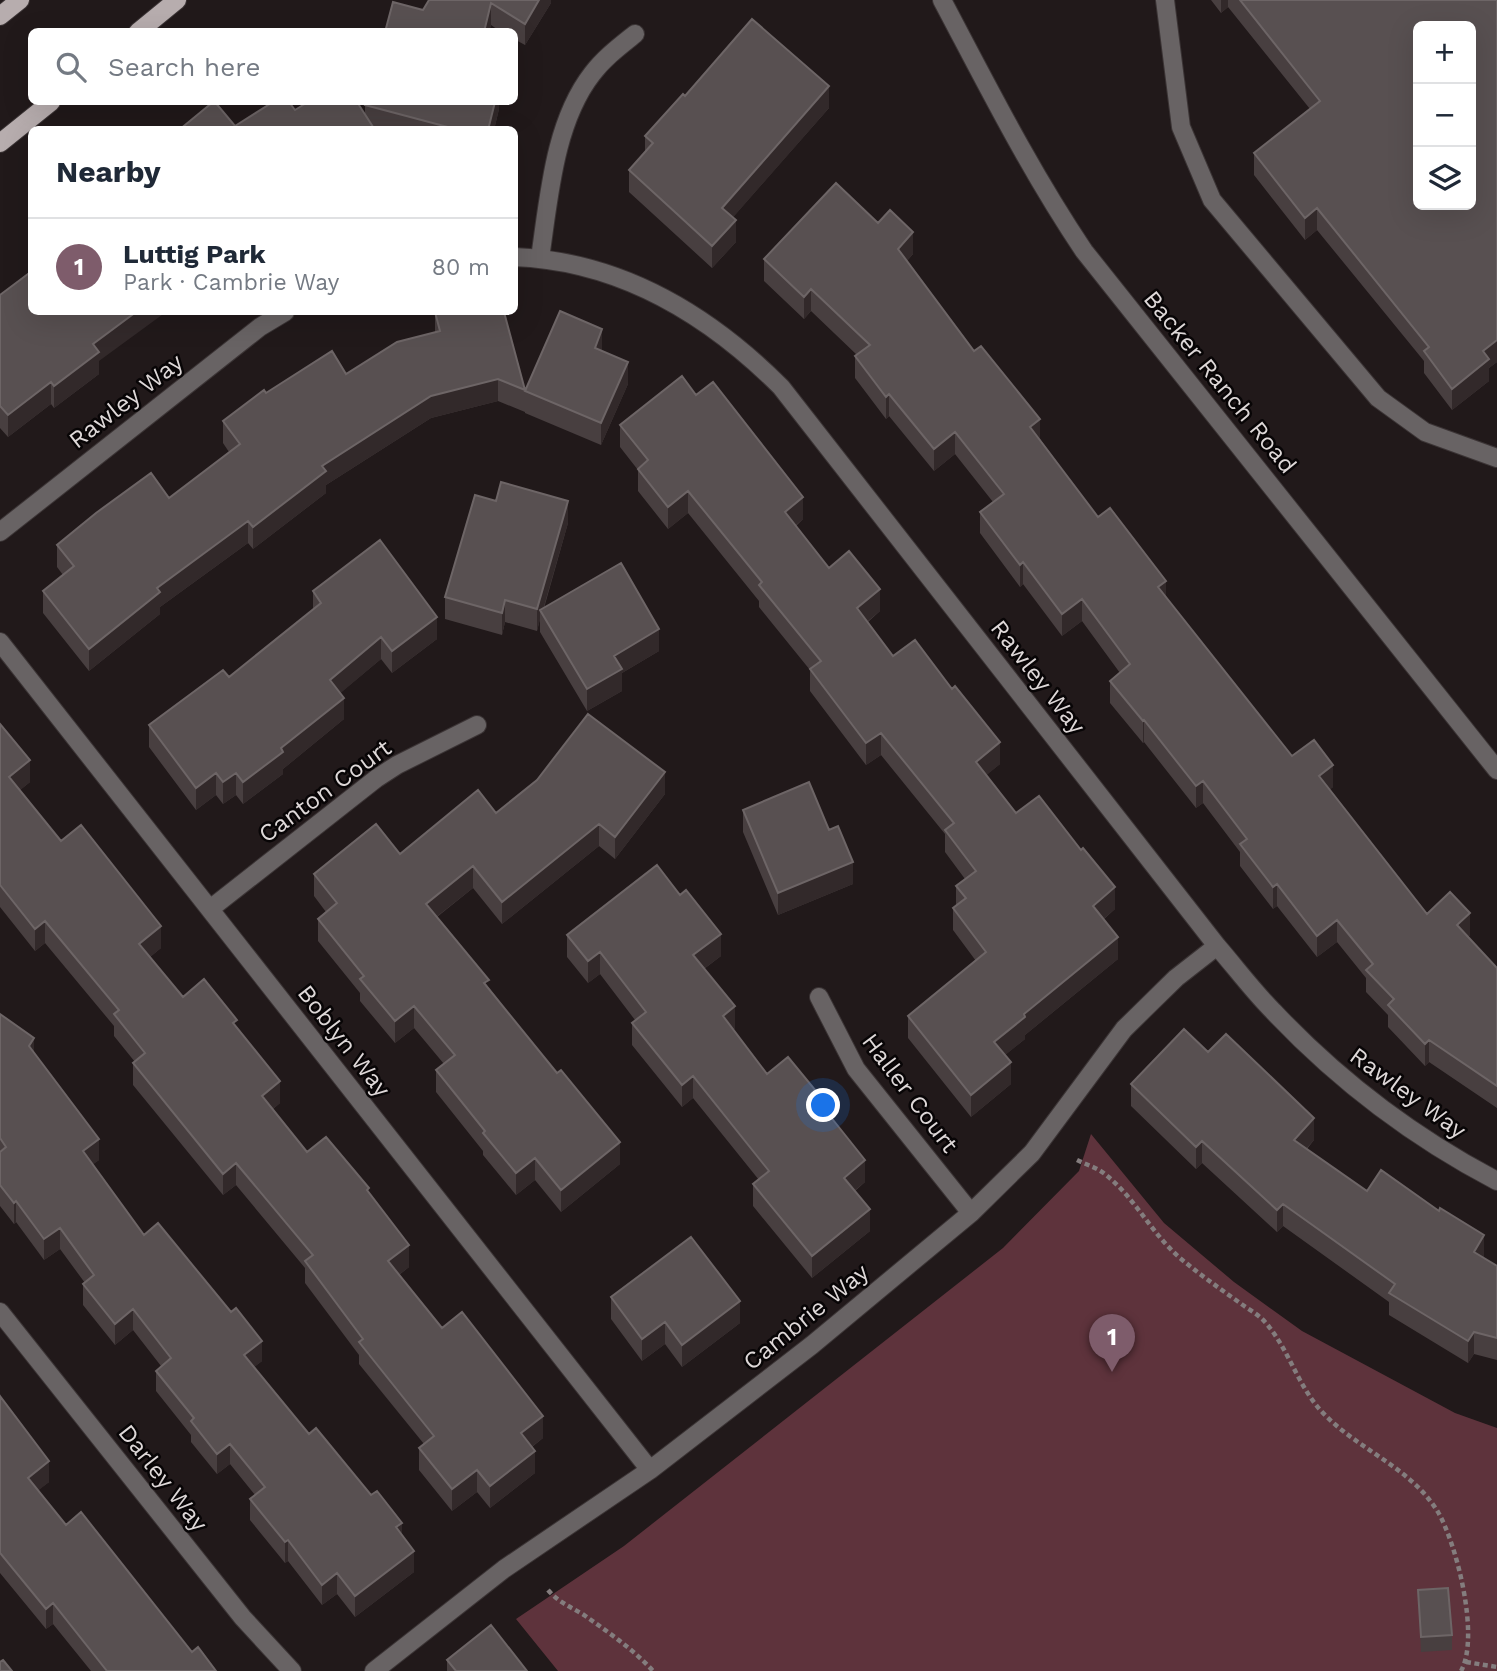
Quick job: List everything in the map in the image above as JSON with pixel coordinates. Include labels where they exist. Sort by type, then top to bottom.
[{"type":"main road","points":[[0,16],[19,0]]},
{"type":"main road","points":[[143,28],[177,0]]},
{"type":"main road","points":[[0,143],[47,105]]},
{"type":"street","name":"Backer Ranch Road","points":[[942,0],[1020,148],[1084,251],[1497,770]]},
{"type":"street","points":[[1166,0],[1181,127],[1212,200],[1378,398],[1425,432],[1497,458]]},
{"type":"street","points":[[540,258],[565,122],[578,94],[592,73],[612,52],[635,34]]},
{"type":"street","name":"Rawley Way","points":[[518,257],[540,258],[602,271],[662,296],[699,317],[750,357],[780,387],[1217,946],[1272,1011],[1338,1074],[1385,1112],[1461,1162],[1497,1181]]},
{"type":"street","name":"Rawley Way","points":[[0,532],[260,327],[280,315]]},
{"type":"street","name":"Boblyn Way","points":[[0,642],[650,1470]]},
{"type":"street","name":"Canton Court","points":[[210,909],[377,778],[397,765],[477,725]]},
{"type":"street","name":"Cambrie Way","points":[[374,1671],[504,1569],[650,1470],[813,1345],[971,1213],[1032,1153],[1124,1029],[1176,978],[1217,946]]},
{"type":"street","name":"Haller Court","points":[[819,997],[856,1069],[971,1213]]},
{"type":"street","name":"Darley Way","points":[[0,1312],[243,1618],[292,1671]]},
{"type":"path","points":[[1077,1160],[1103,1172],[1177,1256],[1265,1321],[1300,1382],[1324,1414],[1411,1479],[1432,1503],[1447,1529],[1462,1587],[1469,1631],[1466,1662],[1461,1671]]},
{"type":"path","points":[[548,1590],[554,1598],[627,1646],[653,1671]]},
{"type":"path","points":[[1466,1662],[1497,1667]]},
{"type":"shaded area","points":[[1091,1134],[1164,1223],[1234,1282],[1302,1331],[1455,1413],[1497,1428],[1497,1671],[558,1671],[516,1619],[624,1546],[1003,1248],[1079,1171]]},
{"type":"building","points":[[429,0],[539,0],[525,24],[491,3],[485,28],[386,28],[393,2],[423,10]]},
{"type":"building","points":[[1240,0],[1497,0],[1497,340],[1483,351],[1489,359],[1452,389],[1424,351],[1429,347],[1317,208],[1305,218],[1254,153],[1320,101]]},
{"type":"building","points":[[752,19],[829,86],[722,208],[736,220],[712,246],[629,170],[653,143],[645,136],[683,94],[685,96]]},
{"type":"building","points":[[209,105],[218,105],[235,126],[184,126]]},
{"type":"building","points":[[268,105],[291,105],[295,110],[303,105],[359,105],[372,126],[235,126]]},
{"type":"building","points":[[365,105],[494,105],[489,126],[444,126]]},
{"type":"building","points":[[836,183],[878,223],[890,210],[913,232],[898,249],[974,351],[981,346],[1040,419],[1030,427],[1098,517],[1110,508],[1166,581],[1158,587],[1292,756],[1314,740],[1333,765],[1319,776],[1427,914],[1450,892],[1470,913],[1457,925],[1497,968],[1497,1086],[1429,1040],[1425,1044],[1388,1005],[1394,999],[1366,970],[1373,964],[1337,920],[1317,936],[1277,884],[1273,887],[1240,844],[1247,839],[1203,781],[1196,786],[1110,681],[1130,664],[1082,599],[1062,614],[1023,562],[1020,565],[980,512],[1004,494],[955,432],[934,449],[889,394],[886,397],[855,356],[870,345],[811,289],[804,297],[764,259]]},
{"type":"building","points":[[28,274],[28,315],[132,315],[93,344],[99,352],[54,386],[51,382],[8,415],[0,406],[0,295]]},
{"type":"building","points":[[560,311],[602,329],[595,348],[628,362],[601,423],[525,391]]},
{"type":"building","points":[[436,315],[505,315],[525,390],[498,379],[431,396],[322,466],[326,471],[253,527],[248,521],[157,588],[160,592],[89,649],[43,591],[74,566],[57,545],[151,473],[169,498],[240,444],[223,421],[264,390],[266,393],[332,351],[346,374],[397,342],[440,331]]},
{"type":"building","points":[[682,376],[696,395],[713,382],[803,497],[785,512],[829,568],[849,551],[880,589],[857,608],[893,656],[915,640],[952,689],[955,686],[1000,742],[976,762],[1016,813],[1039,796],[1081,850],[1083,848],[1115,887],[1093,906],[1118,937],[994,1042],[1011,1062],[971,1095],[908,1016],[986,952],[953,908],[966,898],[956,886],[976,871],[945,830],[954,823],[881,733],[866,743],[810,669],[821,661],[759,585],[762,582],[688,491],[668,507],[638,469],[648,460],[620,425]]},
{"type":"building","points":[[501,482],[568,501],[537,609],[505,600],[502,613],[445,597],[475,495],[496,501]]},
{"type":"building","points":[[380,540],[437,617],[392,651],[381,637],[330,680],[344,698],[281,748],[283,752],[243,782],[236,773],[223,782],[216,773],[196,788],[149,725],[223,670],[229,677],[321,603],[313,591]]},
{"type":"building","points":[[621,563],[659,629],[614,656],[622,669],[587,689],[540,610]]},
{"type":"building","points":[[588,714],[665,772],[615,837],[599,824],[502,902],[473,866],[426,904],[489,980],[484,983],[557,1073],[561,1070],[620,1142],[561,1190],[535,1158],[516,1173],[436,1070],[455,1055],[414,1006],[395,1021],[360,979],[364,976],[318,919],[337,903],[314,874],[376,824],[400,854],[478,790],[496,813],[537,780]]},
{"type":"building","points":[[0,724],[30,760],[9,777],[61,841],[81,825],[161,926],[139,944],[183,997],[204,979],[237,1020],[233,1023],[280,1081],[262,1096],[307,1152],[326,1137],[369,1188],[367,1190],[409,1245],[388,1261],[442,1328],[462,1312],[543,1416],[521,1433],[535,1451],[490,1486],[477,1470],[452,1489],[419,1448],[434,1436],[359,1342],[363,1339],[305,1261],[313,1255],[236,1163],[223,1174],[133,1063],[145,1053],[114,1014],[119,1010],[45,921],[35,929],[0,885]]},
{"type":"building","points":[[809,782],[829,830],[838,826],[853,862],[778,893],[743,810]]},
{"type":"building","points":[[657,865],[680,895],[686,890],[721,934],[693,955],[735,1006],[723,1016],[767,1074],[788,1057],[830,1108],[826,1111],[865,1160],[844,1178],[870,1209],[812,1256],[753,1184],[769,1171],[693,1076],[682,1085],[632,1023],[646,1012],[600,952],[588,961],[567,935]]},
{"type":"building","points":[[0,1014],[34,1038],[29,1046],[99,1139],[83,1151],[144,1235],[158,1223],[231,1312],[236,1308],[262,1341],[244,1355],[309,1434],[316,1428],[371,1495],[377,1491],[402,1523],[396,1527],[414,1551],[355,1596],[337,1573],[322,1585],[288,1540],[285,1542],[250,1499],[265,1487],[230,1444],[217,1454],[191,1421],[194,1418],[156,1371],[171,1358],[133,1309],[115,1324],[83,1284],[94,1275],[60,1228],[44,1239],[16,1201],[14,1203],[0,1185],[0,1152],[6,1147],[0,1138]]},
{"type":"building","points":[[1184,1029],[1208,1052],[1226,1034],[1314,1118],[1294,1140],[1367,1191],[1381,1170],[1439,1211],[1440,1208],[1484,1235],[1474,1252],[1497,1266],[1497,1338],[1474,1332],[1468,1341],[1389,1293],[1395,1284],[1283,1204],[1277,1210],[1202,1141],[1196,1147],[1131,1084]]},
{"type":"building","points":[[691,1237],[740,1301],[682,1345],[665,1322],[642,1339],[611,1297]]},
{"type":"building","points":[[0,1396],[49,1461],[28,1478],[66,1525],[81,1512],[192,1652],[198,1647],[216,1671],[107,1671],[53,1603],[46,1609],[0,1553]]},
{"type":"building","points":[[1448,1588],[1452,1635],[1421,1637],[1418,1590]]},
{"type":"building","points":[[491,1625],[527,1671],[456,1671],[447,1660]]},
{"type":"building","points":[[3,1660],[12,1671],[0,1671],[0,1662]]},
{"type":"place","name":"Luttig Park","points":[[1112,1372]]}]
